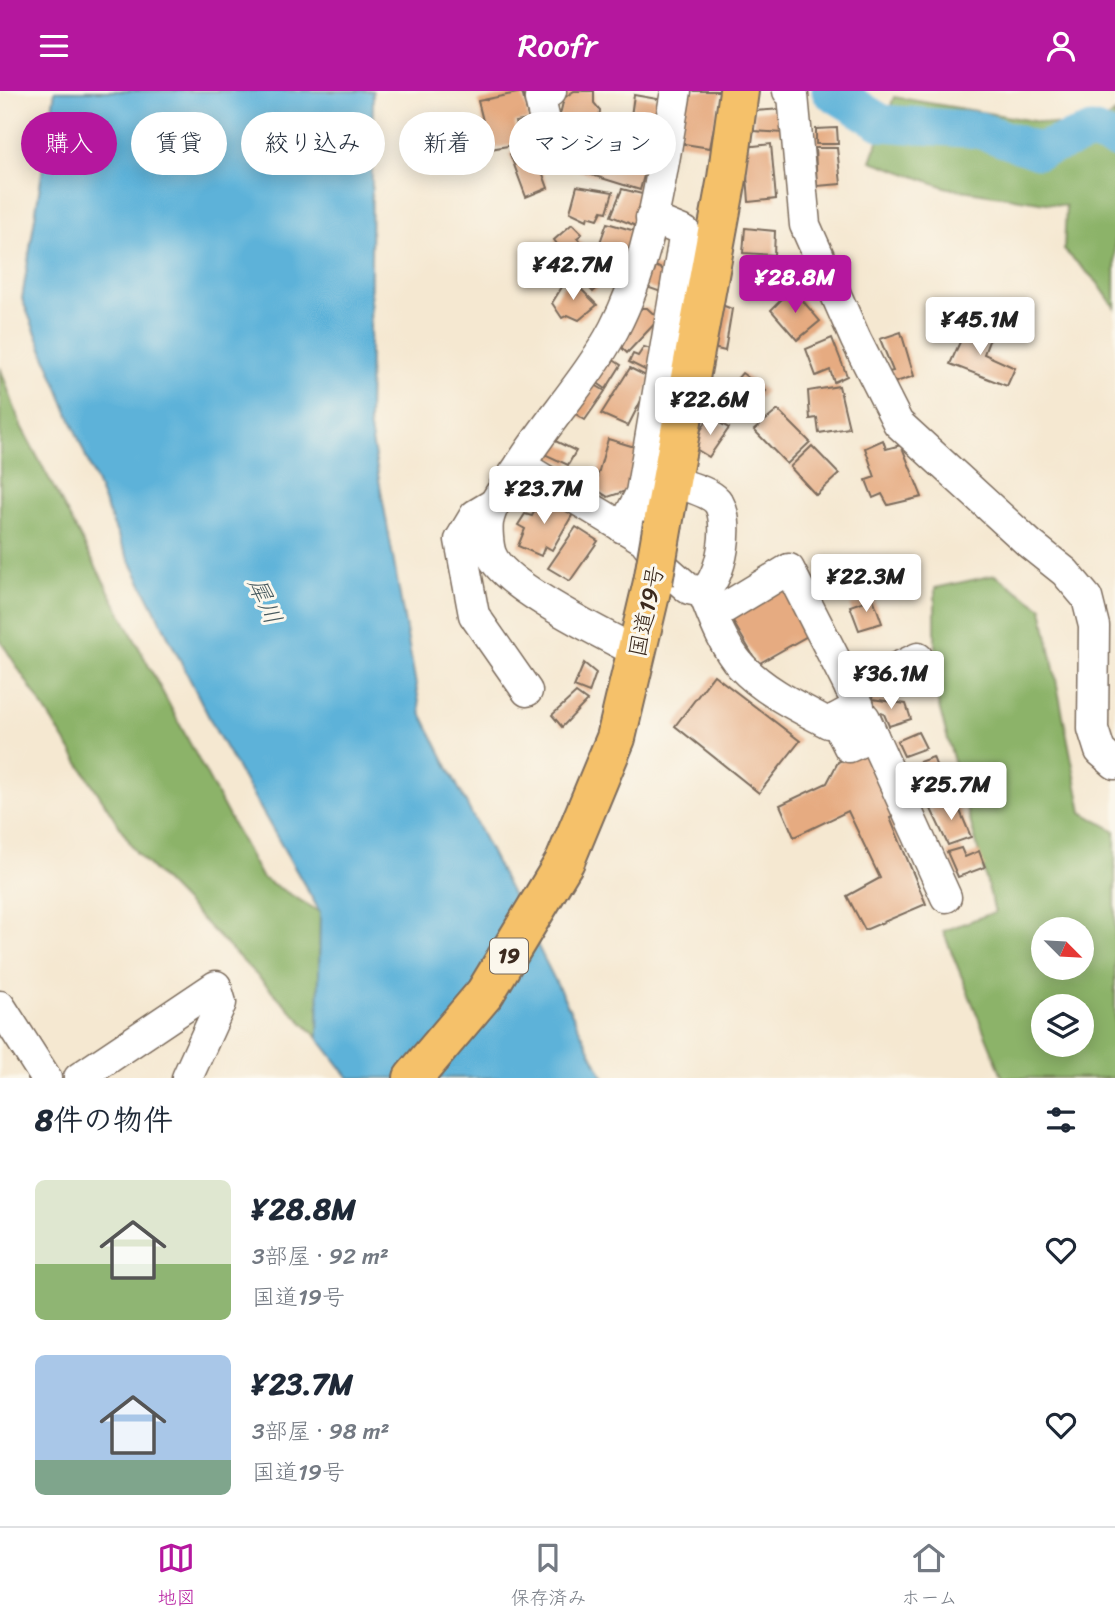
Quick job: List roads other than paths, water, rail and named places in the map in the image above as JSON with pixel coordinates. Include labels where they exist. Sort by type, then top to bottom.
[{"type":"highway","name":"国道19号","points":[[413,1078],[485,993],[543,899],[584,821],[616,738],[653,582],[727,178],[739,91]]},
{"type":"street","points":[[543,112],[540,99],[551,91]]},
{"type":"street","points":[[637,652],[552,605],[502,570],[491,554],[488,523],[495,503],[614,330],[638,273],[676,91]]},
{"type":"street","points":[[788,91],[793,95],[805,225],[856,340],[898,423],[1030,544],[1065,572],[1087,598],[1094,626],[1093,729],[1100,751],[1115,764]]},
{"type":"street","points":[[623,528],[641,493],[685,232],[651,218]]},
{"type":"street","points":[[520,465],[644,540],[664,567],[708,604],[741,666],[785,701],[828,723],[848,705],[918,658]]},
{"type":"street","points":[[672,481],[715,498],[724,511],[720,566],[708,604]]},
{"type":"street","points":[[495,503],[475,515],[460,540],[474,615],[527,691]]},
{"type":"street","points":[[708,604],[789,569],[848,705],[849,747],[873,736],[946,897]]},
{"type":"street","points":[[79,1078],[216,986],[221,1003],[187,1078]]},
{"type":"street","points":[[0,1006],[46,1078]]},
{"type":"water","name":"犀川","points":[[55,91],[373,91],[373,112],[241,112],[241,175],[372,175],[369,424],[421,713],[604,1078],[349,1078],[318,1038],[320,912],[216,731],[120,541],[22,299],[42,175],[117,175],[117,112],[52,112]]},
{"type":"waterway","points":[[830,91],[882,123],[979,130],[1038,151],[1092,132],[1115,140]]}]
